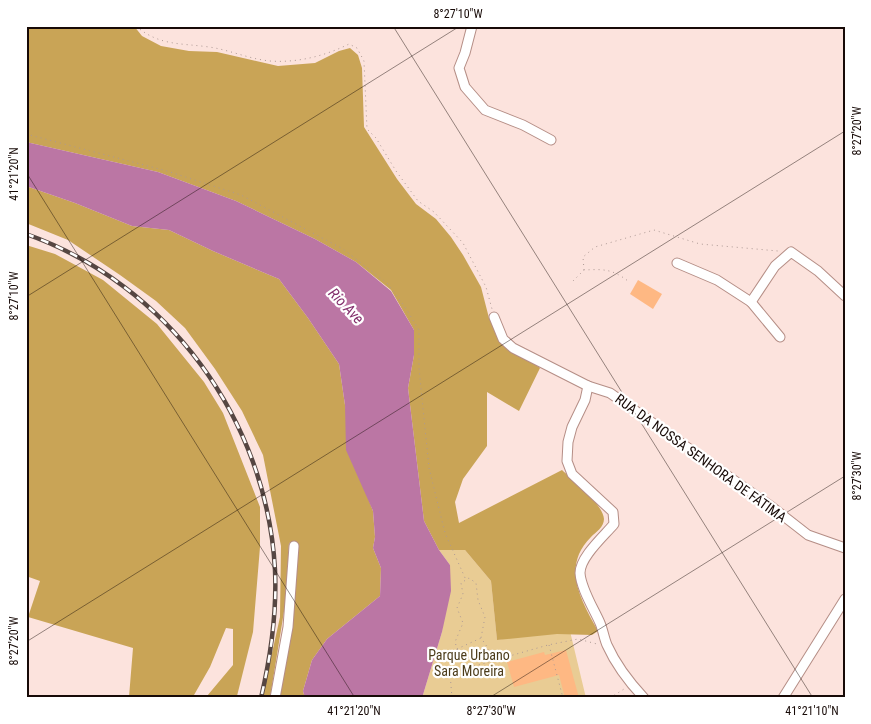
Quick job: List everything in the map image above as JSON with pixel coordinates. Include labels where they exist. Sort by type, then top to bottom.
[{"type":"street","points":[[472,26],[459,68],[465,87],[485,110],[523,125],[550,140]]},
{"type":"street","points":[[751,302],[776,266],[791,252],[818,271],[845,296]]},
{"type":"street","points":[[677,263],[717,280],[751,302],[780,337]]},
{"type":"street","name":"RUA DA NOSSA SENHORA DE FÁTIMA","points":[[494,317],[503,339],[513,348],[588,386],[610,393],[772,507],[808,535],[845,548]]},
{"type":"street","points":[[588,386],[572,427],[568,442],[568,460],[572,474],[613,512],[614,524],[585,556],[580,573],[589,601],[617,665],[644,698]]},
{"type":"street","points":[[275,698],[288,627],[294,546]]},
{"type":"street","points":[[783,698],[845,599]]},
{"type":"path","points":[[136,26],[149,36],[167,43],[209,47],[269,61],[301,60],[336,50],[348,44],[358,48],[364,61],[367,129],[376,138],[396,172],[418,201],[434,212],[463,243],[486,287],[494,317]]},
{"type":"path","points":[[26,134],[150,166],[241,195],[343,249],[387,283],[419,330],[419,368],[428,468],[445,533],[466,580]]},
{"type":"path","points":[[584,270],[583,257],[595,247],[654,230],[700,244],[791,252]]},
{"type":"path","points":[[573,281],[584,270],[605,269],[618,273],[628,281]]},
{"type":"path","points":[[463,669],[456,642],[463,623],[457,608],[463,594],[461,583],[469,578],[476,583],[478,600],[485,617],[481,638],[488,648],[491,661]]},
{"type":"path","points":[[457,649],[481,638]]},
{"type":"path","points":[[452,698],[450,673],[548,645],[578,639],[608,647]]},
{"type":"path","points":[[548,645],[563,698]]},
{"type":"path","points":[[610,698],[631,684]]},
{"type":"path","points":[[169,698],[193,698]]},
{"type":"green space","name":"Parque Urbano Sara Moreira","points":[[439,550],[465,550],[491,581],[497,640],[569,627],[586,698],[422,698],[442,632],[450,565]]},
{"type":"shaded area","points":[[26,26],[134,26],[142,36],[161,46],[189,51],[217,52],[278,66],[315,63],[339,51],[350,48],[358,55],[362,68],[364,127],[397,179],[416,204],[436,219],[463,255],[481,287],[489,318],[499,338],[540,368],[519,411],[487,392],[487,446],[463,479],[455,502],[459,523],[562,470],[599,506],[604,519],[601,527],[582,548],[577,560],[576,572],[580,596],[598,631],[592,635],[557,634],[497,640],[491,581],[465,550],[439,550],[424,521],[408,388],[414,355],[414,330],[391,290],[356,262],[315,239],[236,201],[158,172],[26,142]]},
{"type":"shaded area","points":[[26,186],[132,226],[169,230],[279,279],[339,364],[345,405],[365,490],[373,511],[375,537],[373,548],[381,568],[380,596],[327,639],[312,660],[303,691],[305,698],[278,698],[294,542],[289,543],[286,599],[270,698],[262,698],[280,617],[281,546],[263,455],[242,411],[215,369],[185,328],[156,301],[68,240],[26,223]]},
{"type":"shaded area","points":[[26,245],[55,254],[103,280],[157,324],[204,382],[223,413],[260,507],[260,547],[253,632],[237,696],[207,696],[233,665],[233,629],[226,628],[210,667],[194,695],[129,697],[133,648],[28,617],[40,581],[26,576]]},
{"type":"water","name":"Rio Ave","points":[[26,142],[158,172],[236,201],[315,239],[356,262],[391,291],[414,330],[414,355],[408,388],[424,521],[439,550],[450,565],[451,591],[442,632],[422,698],[305,698],[303,691],[312,660],[327,639],[380,596],[381,568],[373,548],[375,537],[373,511],[346,450],[345,405],[339,364],[308,318],[279,279],[169,230],[132,226],[26,186]]},
{"type":"building","points":[[638,280],[662,294],[653,309],[630,294]]},
{"type":"building","points":[[566,650],[579,698],[565,698],[559,675],[514,687],[507,662],[544,652],[545,655]]},
{"type":"railway","points":[[26,234],[77,257],[124,286],[165,323],[201,364],[230,411],[253,461],[268,515],[275,570],[275,603],[272,634],[261,698]]}]
